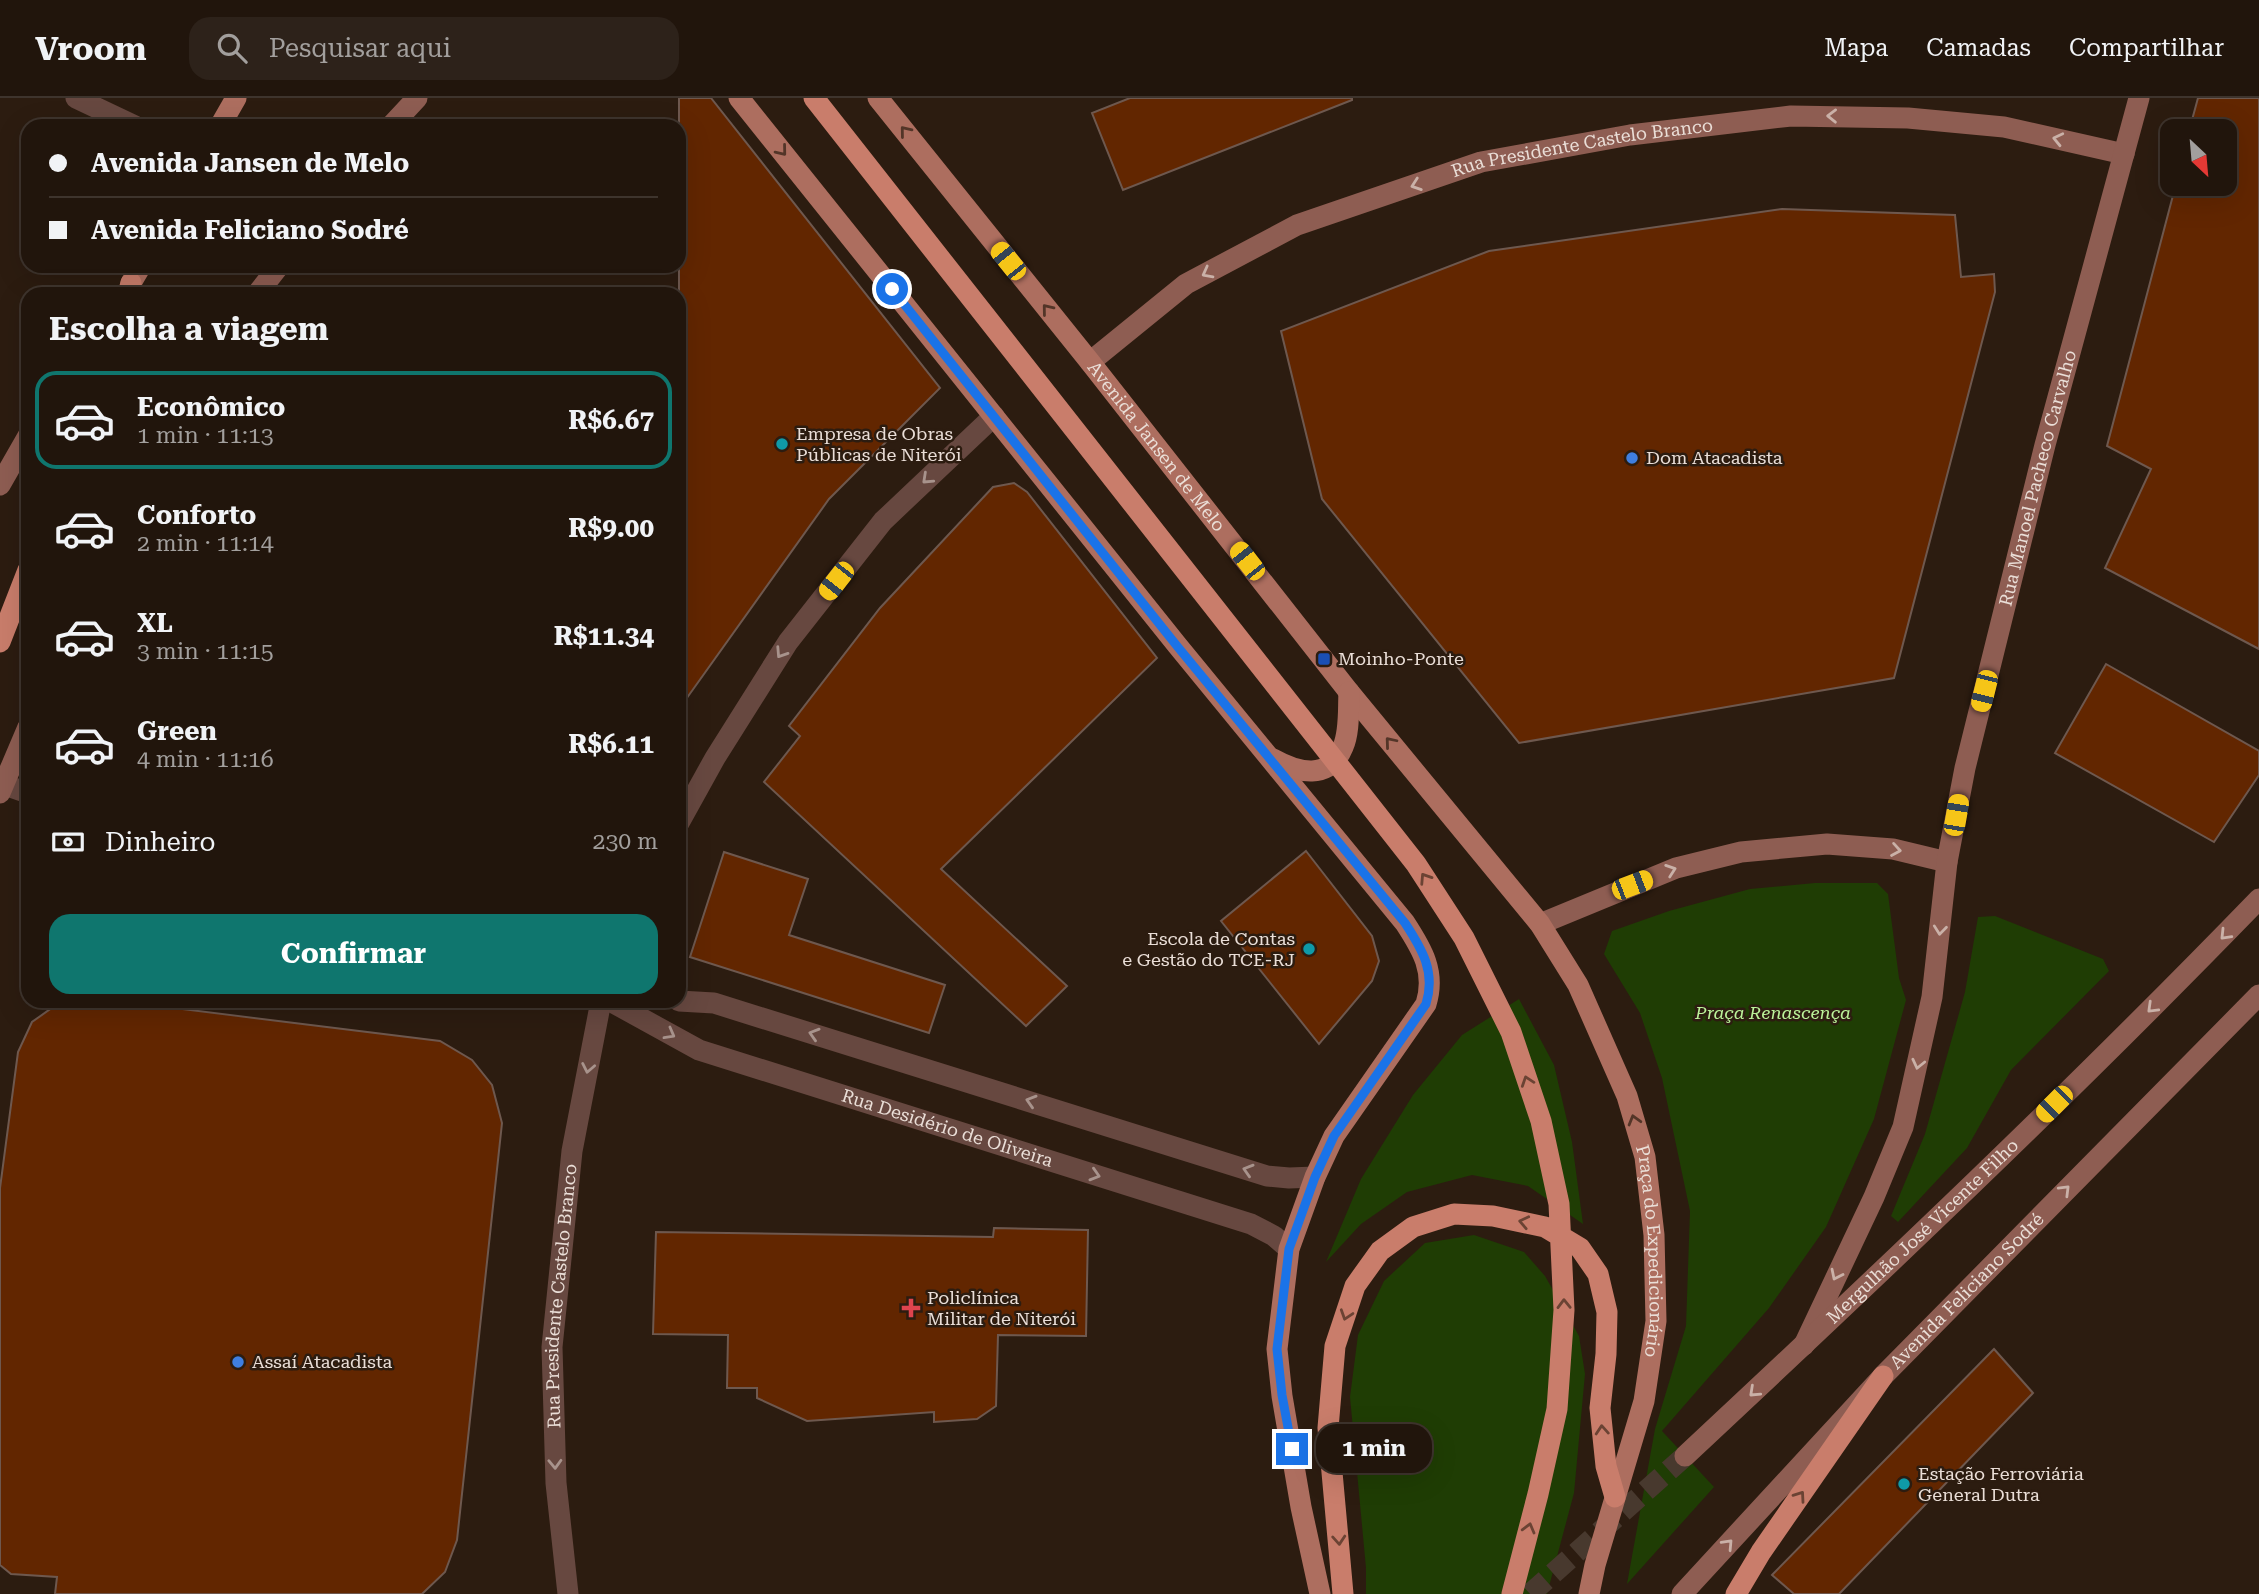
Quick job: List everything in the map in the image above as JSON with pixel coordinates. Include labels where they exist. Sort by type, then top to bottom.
[{"type":"highway","points":[[814,98],[1416,864],[1464,938],[1511,1032],[1541,1121],[1559,1204],[1564,1310],[1557,1409],[1512,1594]]},
{"type":"highway","points":[[0,642],[21,588]]},
{"type":"highway","points":[[1342,1594],[1328,1428],[1335,1346],[1355,1286],[1380,1251],[1413,1227],[1454,1214],[1493,1216],[1545,1227],[1580,1248],[1598,1274],[1607,1312],[1600,1408],[1606,1466],[1615,1497]]},
{"type":"highway","points":[[1736,1594],[1761,1552],[1883,1376]]},
{"type":"main road","points":[[224,119],[236,98]]},
{"type":"main road","points":[[398,119],[417,98]]},
{"type":"main road","points":[[739,98],[1177,646],[1405,923],[1428,965],[1430,992],[1426,1004],[1334,1136],[1315,1177],[1289,1249],[1277,1349],[1301,1507],[1320,1594]]},
{"type":"main road","name":"Avenida Jansen de Melo","points":[[878,98],[1349,692],[1540,924]]},
{"type":"main road","name":"Rua Manoel Pacheco Carvalho","points":[[1947,862],[1965,768],[2028,511],[2139,98]]},
{"type":"main road","name":"Rua Presidente Castelo Branco","points":[[1090,362],[1186,284],[1297,225],[1481,162],[1630,135],[1791,116],[1908,118],[2004,127],[2124,154]]},
{"type":"main road","points":[[262,287],[274,273]]},
{"type":"main road","points":[[0,485],[21,448]]},
{"type":"main road","points":[[1268,757],[1301,772],[1320,770],[1331,763],[1343,748],[1348,726],[1349,692]]},
{"type":"main road","points":[[1,788],[21,743]]},
{"type":"main road","points":[[1540,924],[1676,868],[1741,852],[1827,844],[1893,849],[1947,862]]},
{"type":"main road","name":"Mergulhão José Vicente Filho","points":[[1804,1345],[1874,1197],[1903,1127],[1932,997],[1947,862]]},
{"type":"main road","name":"Mergulhão José Vicente Filho","points":[[1685,1456],[1919,1238],[2191,970],[2259,899]]},
{"type":"main road","name":"Praça do Expedicionário","points":[[1540,924],[1578,985],[1627,1096],[1645,1157],[1654,1235],[1656,1321],[1644,1401],[1588,1594]]},
{"type":"main road","name":"Avenida Feliciano Sodré","points":[[1682,1594],[1883,1376],[2259,995]]},
{"type":"street","points":[[76,98],[120,119]]},
{"type":"street","points":[[686,810],[715,758],[789,642],[883,521],[995,416]]},
{"type":"street","points":[[1,788],[21,792]]},
{"type":"street","points":[[686,1001],[715,1003],[1267,1175],[1315,1177]]},
{"type":"street","name":"Rua Presidente Castelo Branco","points":[[568,1594],[556,1483],[552,1347],[572,1151],[600,1008]]},
{"type":"street","name":"Rua Desidério de Oliveira","points":[[623,1008],[699,1050],[1251,1223],[1274,1236],[1289,1249]]},
{"type":"green space","name":"Praça Renascença","points":[[1815,883],[1877,883],[1888,894],[1899,978],[1906,1000],[1874,1119],[1826,1227],[1769,1308],[1662,1431],[1714,1487],[1627,1584],[1655,1429],[1686,1326],[1690,1211],[1662,1078],[1640,1013],[1604,954],[1612,931],[1669,911],[1750,889]]},
{"type":"green space","points":[[1995,916],[2103,959],[2109,971],[2011,1070],[1967,1148],[1898,1222],[1891,1216],[1925,1134],[1965,992],[1978,917]]},
{"type":"green space","points":[[1519,999],[1554,1065],[1572,1142],[1583,1224],[1528,1186],[1472,1175],[1407,1192],[1361,1224],[1326,1262],[1361,1179],[1413,1095],[1462,1035]]},
{"type":"green space","points":[[1474,1235],[1524,1252],[1545,1276],[1579,1336],[1585,1374],[1574,1493],[1547,1594],[1366,1594],[1366,1568],[1350,1397],[1358,1335],[1384,1281],[1425,1243]]},
{"type":"building","name":"Empresa de Obras Públicas de Niterói","points":[[679,98],[711,98],[940,388],[829,499],[686,699],[686,287],[679,287],[679,273],[686,273],[686,119],[679,119]]},
{"type":"building","points":[[1130,98],[1352,100],[1123,190],[1092,113]]},
{"type":"building","points":[[2198,98],[2259,98],[2259,649],[2105,568],[2151,469],[2107,446],[2173,196],[2237,196],[2237,119],[2192,119]]},
{"type":"building","name":"Dom Atacadista","points":[[1782,209],[1955,215],[1961,277],[1994,274],[1995,292],[1894,678],[1519,743],[1322,499],[1281,331],[1489,251]]},
{"type":"building","name":"Empresa de Obras Públicas de Niterói","points":[[1014,483],[1027,492],[1157,658],[941,869],[1067,986],[1026,1026],[764,782],[800,736],[789,726],[880,608],[993,487]]},
{"type":"building","points":[[2106,664],[2259,751],[2259,775],[2214,842],[2055,753]]},
{"type":"building","name":"Escola de Contas e Gestão do TCE-RJ","points":[[1306,851],[1372,936],[1379,961],[1372,981],[1319,1044],[1221,921]]},
{"type":"building","points":[[724,852],[808,879],[789,935],[945,985],[929,1033],[690,957]]},
{"type":"building","name":"Assaí Atacadista","points":[[52,1008],[174,1008],[440,1041],[472,1060],[492,1085],[502,1123],[457,1540],[445,1572],[422,1594],[55,1594],[57,1577],[11,1574],[0,1565],[0,1188],[18,1052],[32,1022]]},
{"type":"building","points":[[994,1228],[1088,1230],[1086,1336],[998,1335],[996,1406],[977,1419],[934,1422],[934,1412],[807,1421],[757,1398],[757,1388],[727,1388],[728,1335],[653,1334],[656,1232],[993,1237]]},
{"type":"building","name":"Estação Ferroviária General Dutra","points":[[1994,1349],[2033,1393],[1839,1594],[1794,1594],[1772,1575]]},
{"type":"tunnel","points":[[1530,1594],[1685,1456]]},
{"type":"place","name":"Empresa de Obras Públicas de Niterói","points":[[782,444]]},
{"type":"place","name":"Dom Atacadista","points":[[1632,458]]},
{"type":"place","name":"Moinho-Ponte","points":[[1324,659]]},
{"type":"place","name":"Escola de Contas e Gestão do TCE-RJ","points":[[1309,949]]},
{"type":"place","name":"Policlínica Militar de Niterói","points":[[911,1308]]},
{"type":"place","name":"Assaí Atacadista","points":[[238,1362]]},
{"type":"place","name":"Estação Ferroviária General Dutra","points":[[1904,1484]]},
{"type":"route","points":[[892,289],[1177,646],[1405,923],[1428,965],[1430,992],[1426,1004],[1334,1136],[1315,1177],[1289,1249],[1277,1349],[1292,1449]]}]
